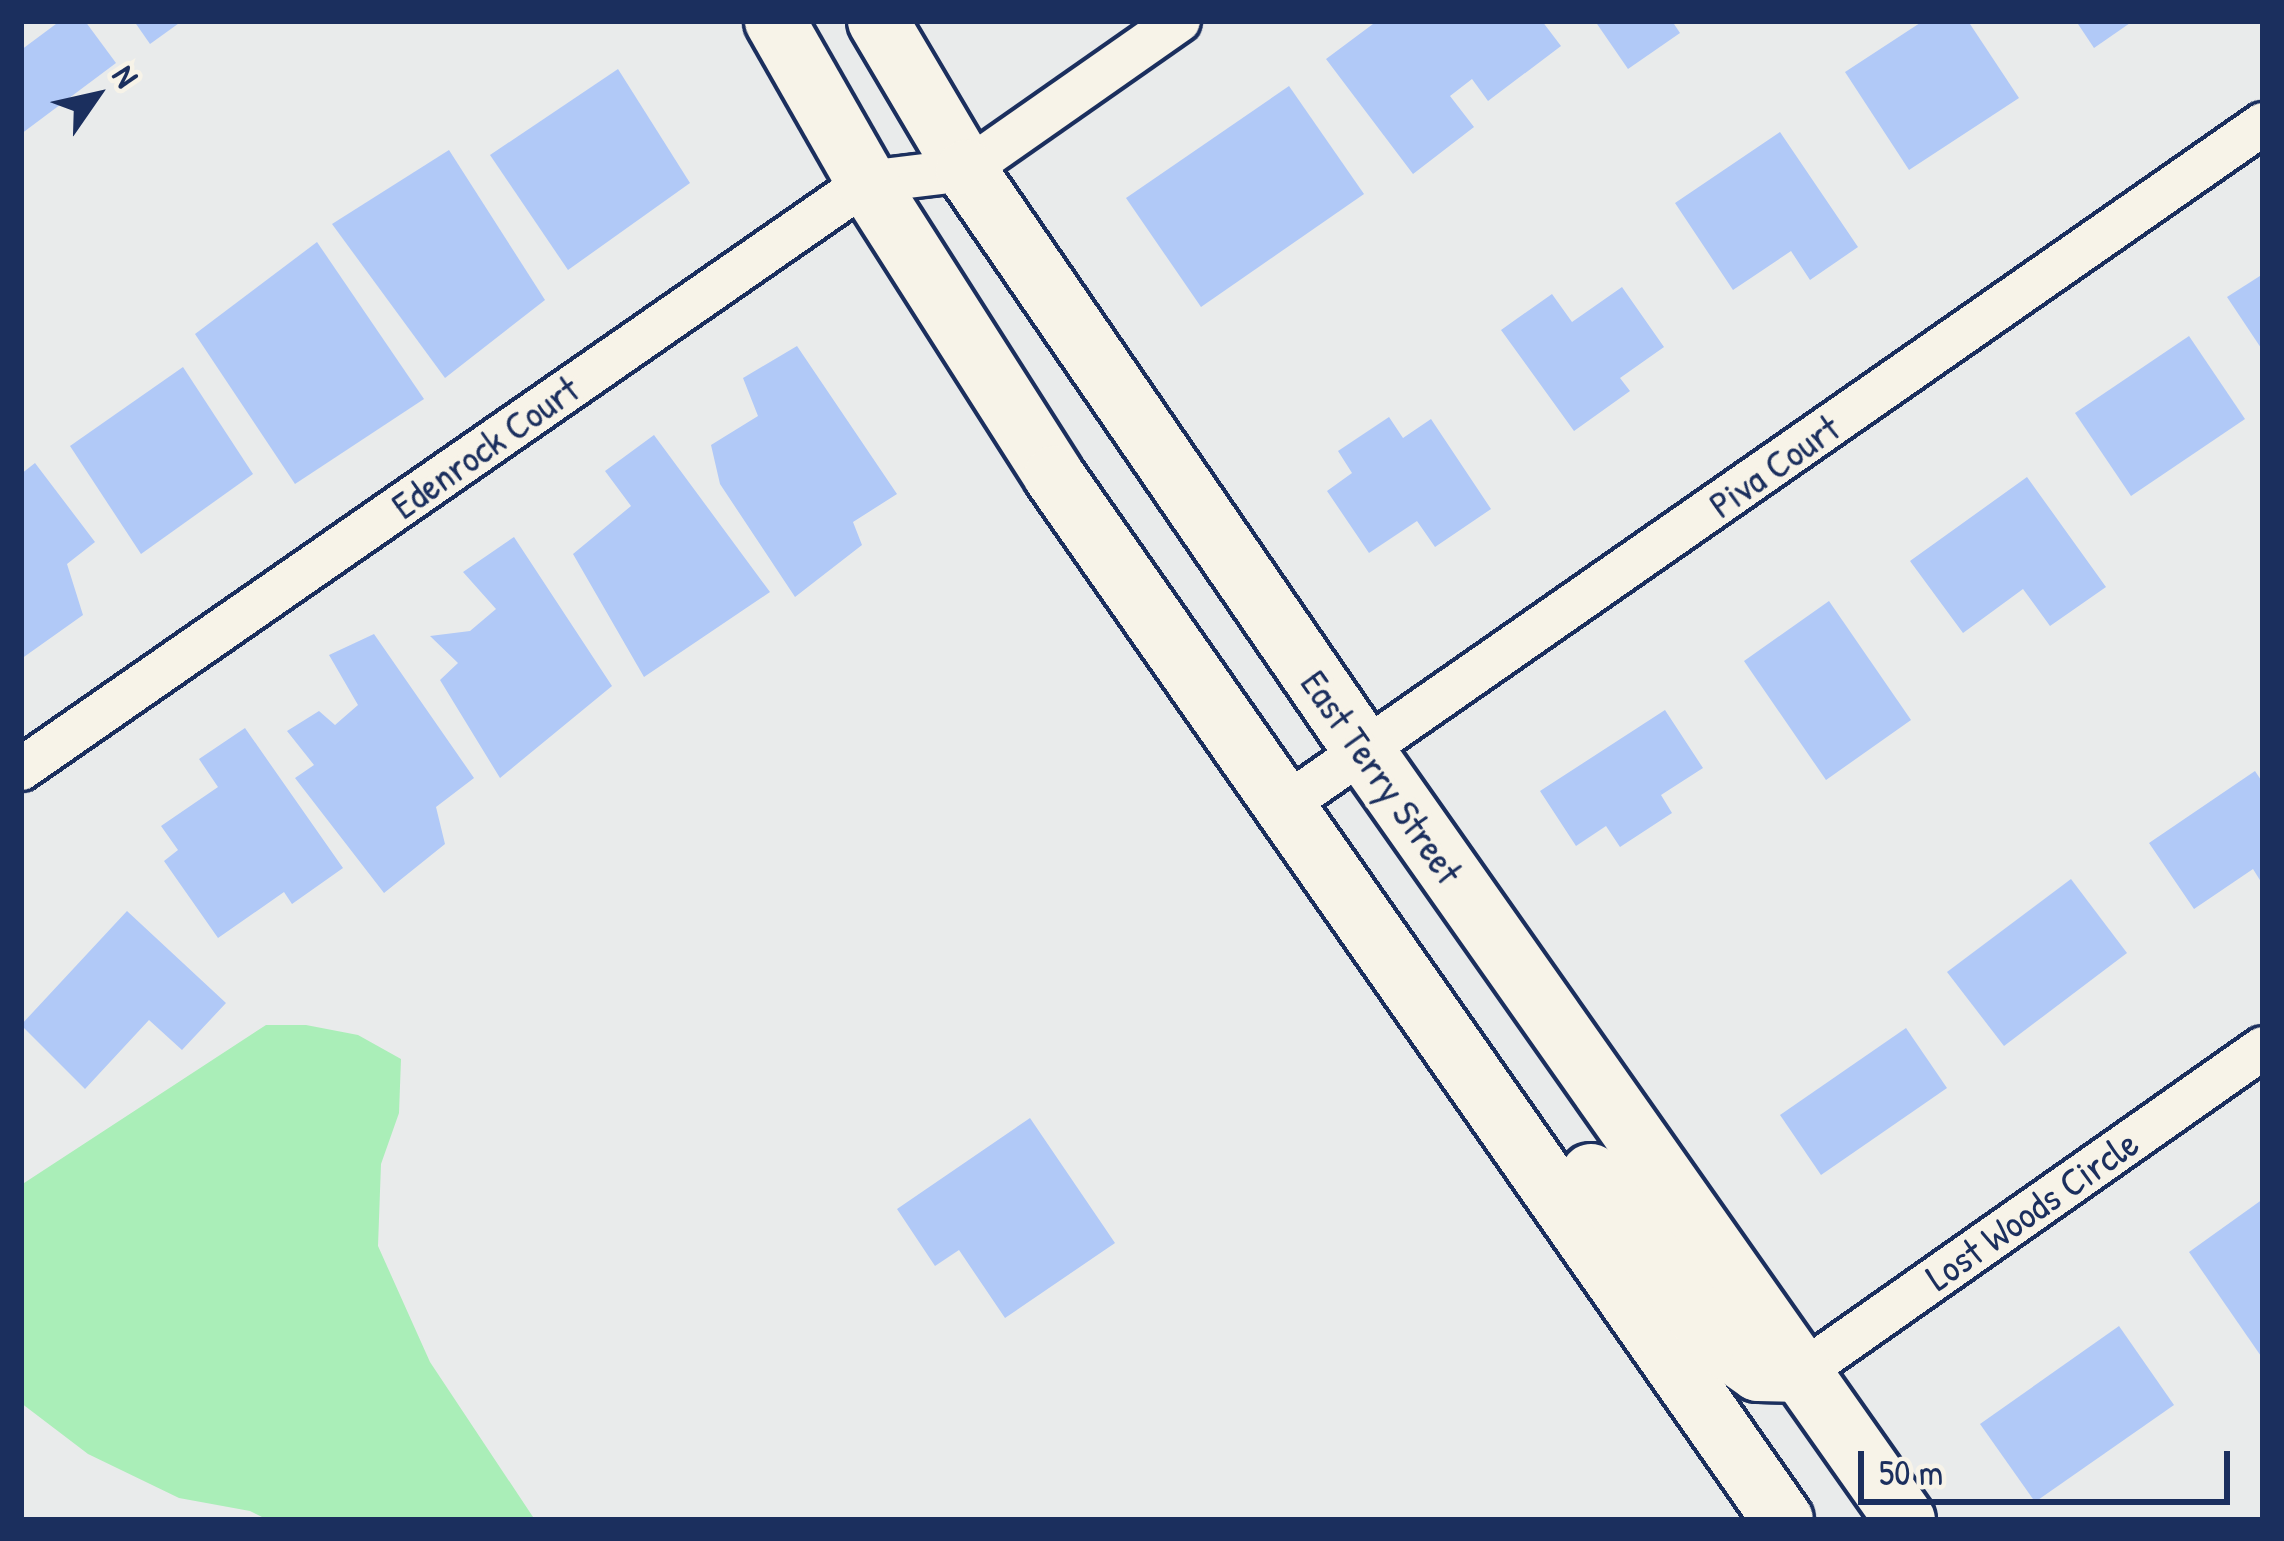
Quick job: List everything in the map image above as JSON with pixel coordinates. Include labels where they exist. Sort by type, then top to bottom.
[{"type":"street","points":[[775,21],[867,182],[1054,476],[1784,1520]]},
{"type":"street","name":"East Terry Street","points":[[878,21],[966,170],[1364,751],[1905,1520]]},
{"type":"street","points":[[966,170],[1179,21]]},
{"type":"street","name":"Piva Court","points":[[1284,806],[2263,124]]},
{"type":"street","name":"Edenrock Court","points":[[21,769],[867,182],[966,170]]},
{"type":"street","points":[[1400,971],[1497,1043],[1651,1257],[1731,1352],[1758,1371],[1802,1372]]},
{"type":"street","name":"Lost Woods Circle","points":[[1802,1372],[2263,1048]]},
{"type":"green space","points":[[266,1025],[306,1025],[358,1035],[401,1059],[399,1113],[381,1164],[378,1246],[430,1362],[535,1520],[268,1520],[250,1511],[179,1498],[88,1454],[21,1403],[21,1185]]},
{"type":"building","points":[[60,21],[85,21],[116,63],[21,134],[21,50]]},
{"type":"building","points":[[134,21],[182,21],[150,44]]},
{"type":"building","points":[[1377,21],[1542,21],[1561,46],[1488,101],[1472,79],[1450,96],[1474,127],[1413,174],[1326,59]]},
{"type":"building","points":[[1595,21],[1672,21],[1680,33],[1628,69]]},
{"type":"building","points":[[1923,21],[1968,21],[2019,98],[1909,170],[1845,72]]},
{"type":"building","points":[[2076,21],[2133,21],[2094,48]]},
{"type":"building","points":[[618,69],[690,183],[568,270],[490,155]]},
{"type":"building","points":[[1289,86],[1364,194],[1201,307],[1126,198]]},
{"type":"building","points":[[1780,132],[1858,247],[1810,280],[1791,251],[1733,290],[1675,203]]},
{"type":"building","points":[[449,150],[545,300],[445,378],[332,224]]},
{"type":"building","points":[[317,242],[424,399],[295,484],[195,334]]},
{"type":"building","points":[[2263,274],[2263,351],[2227,297]]},
{"type":"building","points":[[1622,287],[1664,347],[1620,378],[1630,391],[1574,431],[1501,330],[1552,294],[1572,322]]},
{"type":"building","points":[[2189,336],[2245,419],[2131,496],[2075,413]]},
{"type":"building","points":[[797,346],[897,494],[853,522],[862,545],[795,597],[720,484],[711,445],[758,416],[743,378]]},
{"type":"building","points":[[183,367],[253,474],[141,554],[70,446]]},
{"type":"building","points":[[1389,417],[1403,438],[1431,419],[1491,509],[1435,547],[1417,521],[1369,553],[1327,491],[1352,473],[1338,451]]},
{"type":"building","points":[[654,435],[770,592],[644,677],[573,554],[631,506],[605,471]]},
{"type":"building","points":[[35,463],[95,542],[67,564],[83,615],[21,659],[21,474]]},
{"type":"building","points":[[2027,477],[2106,587],[2050,626],[2023,589],[1963,633],[1910,561]]},
{"type":"building","points":[[514,537],[612,686],[500,778],[440,680],[458,663],[430,636],[470,631],[496,609],[463,572]]},
{"type":"building","points":[[1829,601],[1911,720],[1826,780],[1744,661]]},
{"type":"building","points":[[374,634],[474,778],[436,807],[445,844],[384,893],[295,778],[314,765],[287,731],[319,711],[335,725],[358,705],[329,655]]},
{"type":"building","points":[[1665,710],[1703,768],[1661,795],[1672,813],[1620,847],[1606,826],[1576,846],[1540,791]]},
{"type":"building","points":[[245,728],[343,868],[292,904],[284,892],[218,938],[164,861],[178,850],[161,826],[218,787],[199,759]]},
{"type":"building","points":[[2255,771],[2263,783],[2263,885],[2253,869],[2194,909],[2149,843]]},
{"type":"building","points":[[2071,879],[2127,953],[2004,1046],[1947,972]]},
{"type":"building","points":[[127,911],[226,1003],[182,1050],[149,1020],[85,1089],[21,1025]]},
{"type":"building","points":[[1906,1028],[1947,1088],[1821,1175],[1780,1115]]},
{"type":"building","points":[[1030,1118],[1115,1243],[1005,1318],[959,1250],[935,1266],[897,1209]]},
{"type":"building","points":[[2263,1199],[2263,1359],[2189,1252]]},
{"type":"building","points":[[2119,1326],[2174,1405],[2035,1502],[1980,1424]]}]
